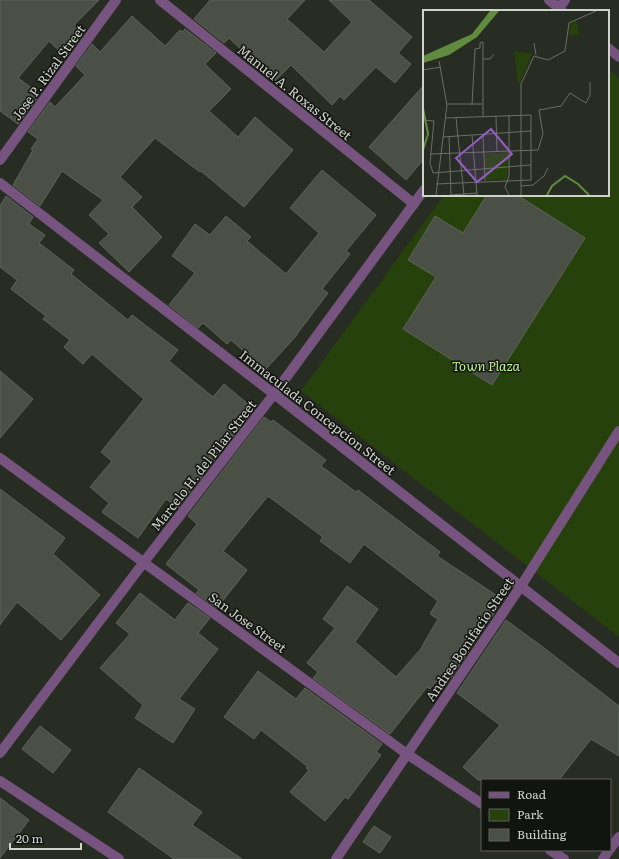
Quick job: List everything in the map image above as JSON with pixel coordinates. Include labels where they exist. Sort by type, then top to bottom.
[{"type":"street","name":"Jose P. Rizal Street","points":[[0,160],[116,0]]},
{"type":"street","name":"Manuel A. Roxas Street","points":[[160,0],[414,204]]},
{"type":"street","points":[[549,0],[561,8]]},
{"type":"street","points":[[609,49],[619,57]]},
{"type":"street","name":"Immaculada Concepcion Street","points":[[0,183],[619,663]]},
{"type":"street","name":"Marcelo H. del Pilar Street","points":[[0,753],[144,562],[274,394],[423,191]]},
{"type":"street","name":"Andres Bonifacio Street","points":[[336,859],[521,586],[619,431]]},
{"type":"street","name":"San Jose Street","points":[[0,458],[407,754],[481,803]]},
{"type":"street","points":[[0,781],[119,859]]},
{"type":"street","points":[[611,849],[619,838]]},
{"type":"street","points":[[552,851],[564,859]]},
{"type":"street","points":[[603,859],[609,851]]},
{"type":"green space","name":"Town Plaza","points":[[609,70],[619,79],[619,637],[301,391],[443,196],[609,196]]},
{"type":"building","points":[[0,0],[99,0],[75,24],[83,34],[66,57],[49,41],[18,78],[40,94],[18,124],[0,111]]},
{"type":"building","points":[[210,0],[305,0],[287,19],[324,52],[352,22],[329,0],[369,0],[412,37],[398,53],[411,64],[395,83],[376,67],[344,100],[340,96],[332,105],[291,65],[275,81],[229,38],[224,43],[194,19]]},
{"type":"building","points":[[132,16],[165,46],[180,30],[182,32],[185,29],[216,53],[205,64],[231,89],[209,111],[238,137],[255,117],[293,150],[244,207],[201,171],[200,172],[155,138],[120,177],[142,197],[132,207],[162,237],[129,272],[99,243],[109,234],[89,215],[103,200],[62,171],[40,206],[13,185],[33,150],[31,149],[38,139],[28,132],[50,102],[55,107],[85,75],[76,66],[92,44],[100,52]]},
{"type":"building","points":[[423,86],[423,160],[406,180],[369,147]]},
{"type":"building","points":[[322,170],[376,215],[346,251],[350,254],[322,289],[328,293],[297,335],[265,370],[231,340],[227,344],[203,323],[198,328],[169,305],[195,273],[172,256],[195,224],[210,235],[226,216],[251,237],[247,241],[286,274],[319,233],[290,208]]},
{"type":"building","points":[[6,196],[33,217],[29,224],[45,235],[39,243],[74,270],[71,274],[128,320],[132,315],[178,350],[169,361],[213,397],[224,384],[254,409],[178,508],[166,499],[138,538],[102,512],[109,503],[90,487],[112,461],[101,452],[144,399],[92,354],[83,364],[64,347],[70,340],[43,319],[46,316],[11,289],[17,280],[0,267],[0,206]]},
{"type":"building","points":[[486,196],[519,196],[585,238],[492,385],[403,329],[436,277],[408,260],[435,216],[463,233]]},
{"type":"building","points":[[0,371],[33,399],[0,438]]},
{"type":"building","points":[[264,417],[271,422],[273,420],[326,460],[321,466],[356,492],[358,490],[440,552],[437,556],[499,597],[491,610],[495,612],[446,685],[438,679],[430,689],[427,687],[390,734],[313,678],[318,672],[307,663],[335,628],[323,619],[347,586],[378,609],[355,642],[396,677],[420,650],[438,619],[430,614],[438,601],[364,544],[350,563],[320,541],[323,537],[268,496],[223,551],[247,570],[217,608],[196,593],[199,590],[166,564],[197,524],[188,516]]},
{"type":"building","points":[[0,489],[65,538],[53,554],[100,595],[61,640],[17,602],[0,625]]},
{"type":"building","points":[[140,593],[175,620],[188,603],[210,618],[198,633],[218,649],[179,699],[195,709],[173,743],[135,718],[143,705],[100,668],[130,634],[116,623]]},
{"type":"building","points":[[506,620],[619,706],[619,756],[591,739],[560,779],[478,780],[463,767],[500,725],[457,693]]},
{"type":"building","points":[[258,671],[296,699],[305,688],[382,744],[376,752],[381,755],[348,799],[345,797],[325,821],[290,792],[309,770],[306,768],[307,766],[261,730],[254,739],[224,717]]},
{"type":"building","points":[[40,726],[71,750],[53,773],[22,749]]},
{"type":"building","points":[[139,768],[202,812],[192,825],[242,859],[174,859],[108,812]]},
{"type":"building","points":[[0,798],[29,820],[0,858]]},
{"type":"building","points":[[374,826],[391,837],[380,853],[363,842]]}]
